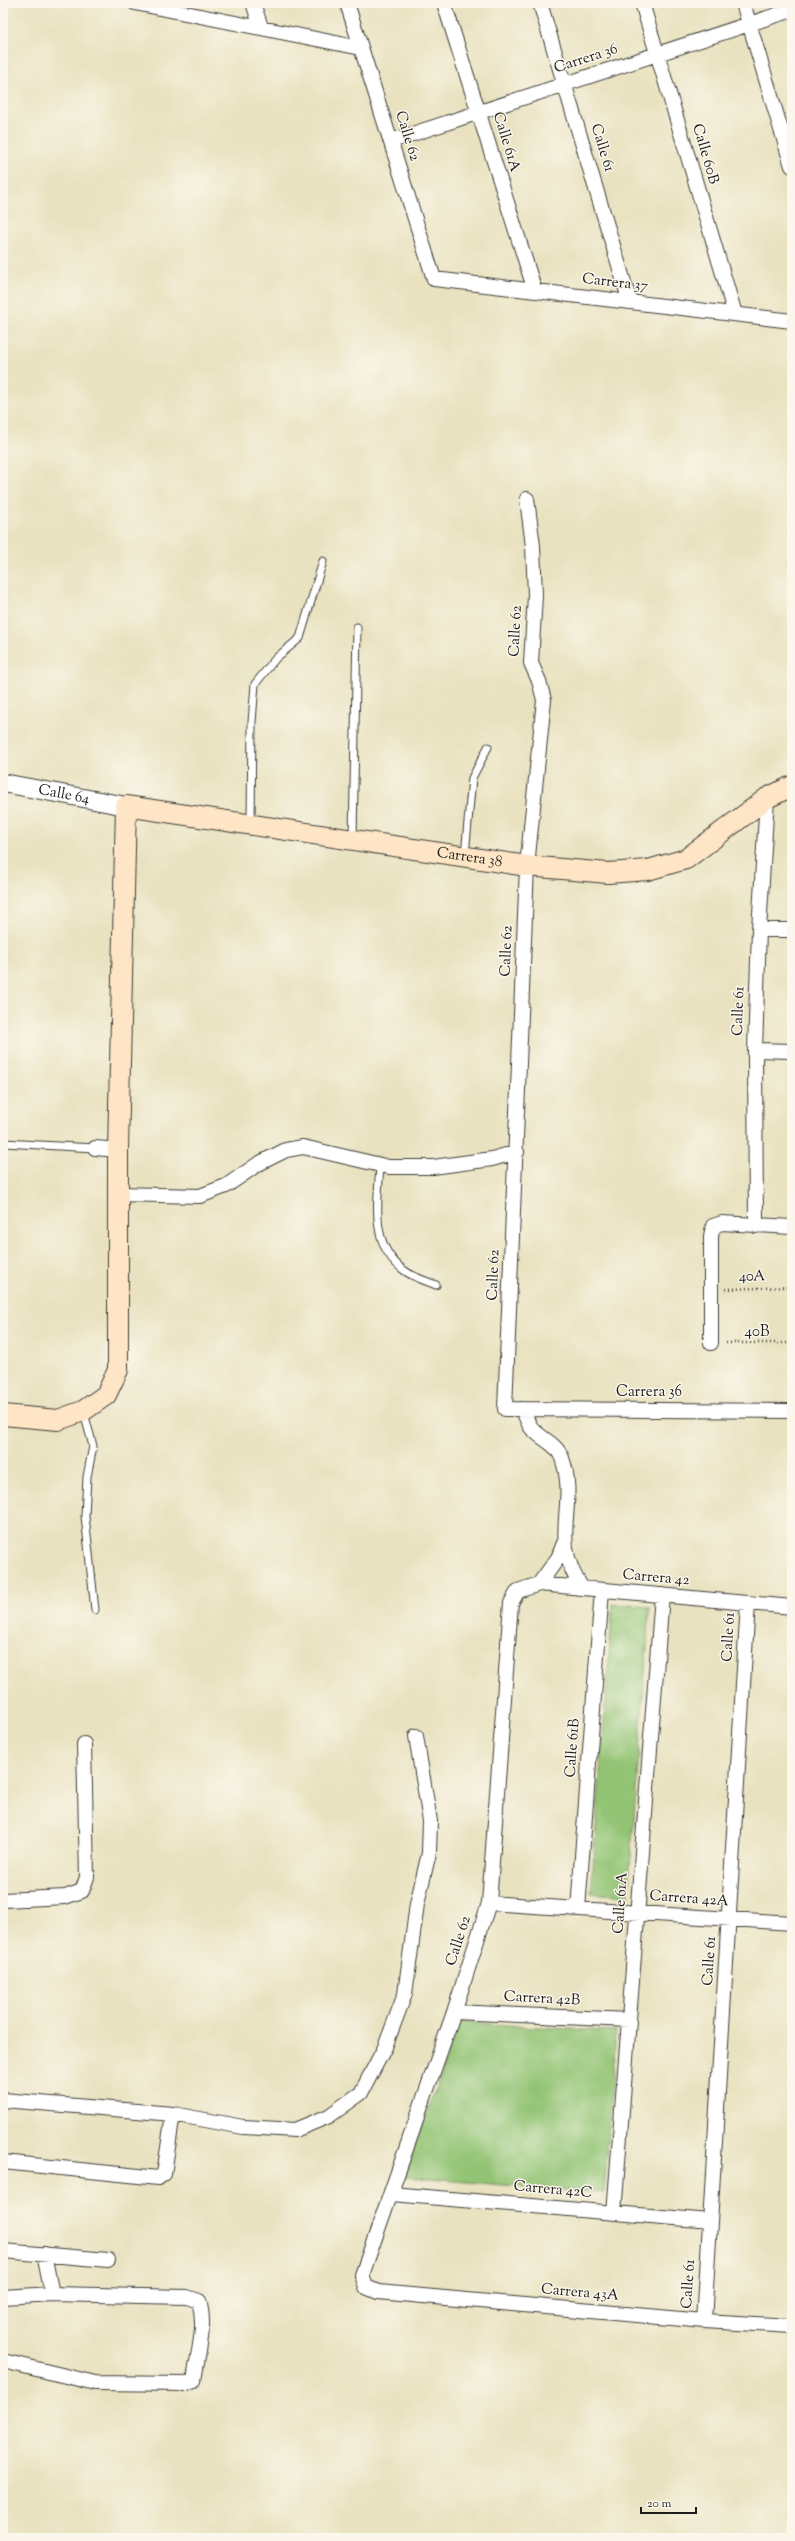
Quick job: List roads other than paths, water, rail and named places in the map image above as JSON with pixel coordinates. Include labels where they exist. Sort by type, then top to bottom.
[{"type":"main road","name":"Carrera 38","points":[[126,806],[527,866],[608,873],[648,870],[686,859],[720,836],[767,798],[792,786]]},
{"type":"main road","points":[[3,1415],[58,1420],[83,1411],[106,1396],[118,1370],[118,1150],[126,806]]},
{"type":"street","points":[[135,3],[151,4],[361,48]]},
{"type":"street","points":[[253,3],[261,27]]},
{"type":"street","name":"Calle 62","points":[[347,3],[434,279]]},
{"type":"street","name":"Calle 61A","points":[[444,3],[535,290]]},
{"type":"street","name":"Calle 61","points":[[540,3],[630,302]]},
{"type":"street","name":"Calle 60B","points":[[642,3],[735,314]]},
{"type":"street","points":[[743,3],[792,166]]},
{"type":"street","name":"Carrera 36","points":[[391,141],[792,10]]},
{"type":"street","name":"Carrera 37","points":[[434,279],[792,321]]},
{"type":"street","name":"Calle 62","points":[[505,1409],[517,1152],[527,866],[544,700],[539,681],[531,663],[535,595],[533,546],[527,499]]},
{"type":"street","name":"Calle 64","points":[[3,783],[126,806]]},
{"type":"street","name":"Calle 61","points":[[756,1226],[755,1050],[759,930],[767,798]]},
{"type":"street","points":[[759,930],[792,930]]},
{"type":"street","points":[[755,1050],[792,1051]]},
{"type":"street","points":[[118,1194],[200,1196],[226,1186],[258,1164],[286,1150],[303,1147],[380,1165],[433,1166],[492,1159],[517,1152]]},
{"type":"street","points":[[95,1148],[118,1150]]},
{"type":"street","points":[[716,1343],[712,1289],[711,1236],[713,1226],[722,1223],[792,1227]]},
{"type":"street","name":"Carrera 36","points":[[505,1409],[792,1411]]},
{"type":"street","points":[[522,1409],[530,1426],[550,1442],[561,1457],[567,1483],[564,1543],[567,1562],[582,1588]]},
{"type":"street","points":[[539,1584],[558,1558],[564,1543]]},
{"type":"street","name":"Carrera 42","points":[[518,1591],[539,1584],[792,1607]]},
{"type":"street","name":"Calle 61B","points":[[578,1909],[602,1590]]},
{"type":"street","name":"Calle 62","points":[[366,2287],[362,2275],[392,2194],[454,2012],[489,1903],[511,1603],[518,1591]]},
{"type":"street","name":"Calle 61A","points":[[614,2213],[662,1595]]},
{"type":"street","name":"Calle 61","points":[[704,2321],[748,1603]]},
{"type":"street","points":[[3,2100],[173,2114],[243,2127],[294,2130],[329,2116],[361,2093],[386,2047],[405,1994],[416,1911],[429,1853],[430,1821],[416,1736]]},
{"type":"street","points":[[3,1900],[64,1898],[82,1891],[87,1877],[84,1744]]},
{"type":"street","name":"Carrera 42A","points":[[489,1903],[792,1923]]},
{"type":"street","name":"Carrera 42B","points":[[454,2012],[629,2020]]},
{"type":"street","points":[[3,2162],[158,2178],[164,2174],[173,2114]]},
{"type":"street","name":"Carrera 42C","points":[[392,2194],[710,2221]]},
{"type":"street","points":[[3,2251],[108,2260]]},
{"type":"street","points":[[44,2254],[52,2294]]},
{"type":"street","name":"Carrera 43A","points":[[366,2287],[378,2292],[704,2321],[792,2326]]},
{"type":"street","points":[[3,2297],[52,2294],[187,2298],[200,2301],[203,2313],[203,2331],[194,2380],[185,2384],[95,2383],[3,2361]]},
{"type":"lane","points":[[251,825],[252,722],[255,684],[276,658],[300,638],[323,561]]},
{"type":"lane","points":[[353,841],[357,627]]},
{"type":"lane","points":[[465,857],[472,778],[488,747]]},
{"type":"lane","points":[[3,1143],[95,1148]]},
{"type":"lane","points":[[380,1165],[377,1217],[379,1238],[389,1256],[405,1271],[436,1285]]},
{"type":"lane","points":[[83,1411],[93,1446],[87,1477],[85,1516],[95,1610]]}]
